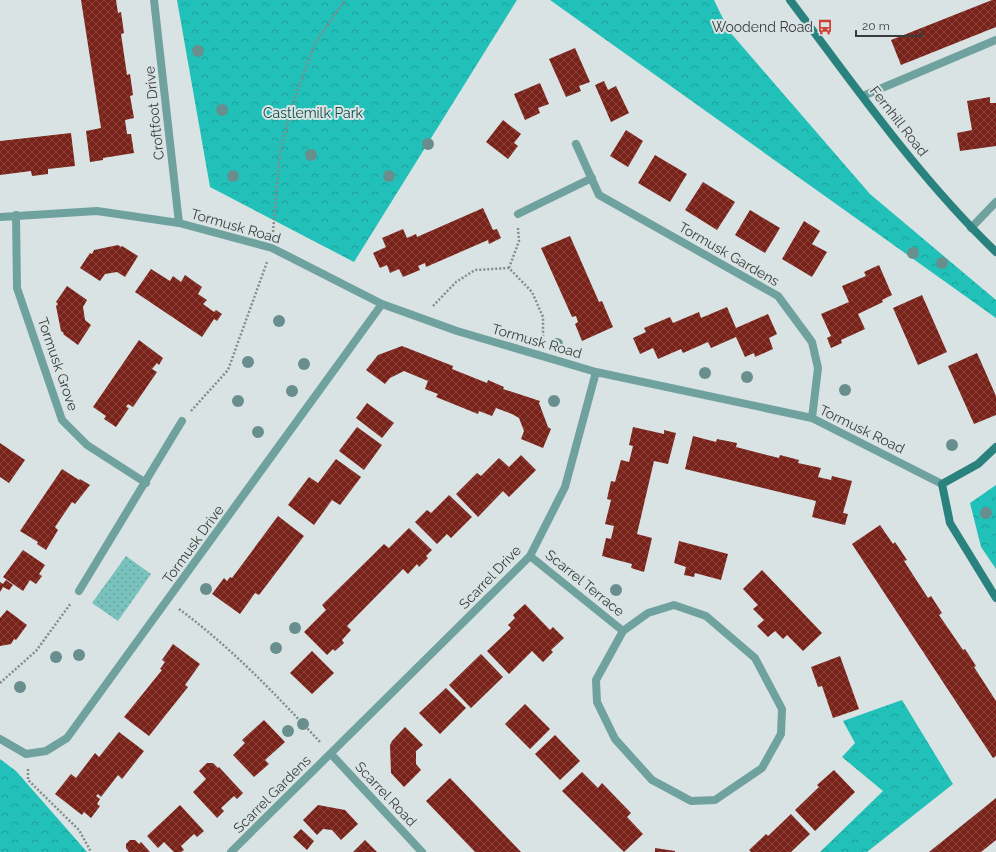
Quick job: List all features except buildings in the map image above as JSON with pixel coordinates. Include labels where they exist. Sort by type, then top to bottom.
[{"type":"street","name":"Croftfoot Drive","points":[[154,0],[179,223]]},
{"type":"street","name":"Fernhill Road","points":[[790,0],[934,187],[971,228],[996,252]]},
{"type":"street","points":[[863,96],[996,40]]},
{"type":"street","name":"Tormusk Gardens","points":[[576,144],[599,195],[778,296],[812,342],[818,368],[812,418]]},
{"type":"street","points":[[518,214],[592,178]]},
{"type":"street","points":[[971,228],[996,202]]},
{"type":"street","name":"Tormusk Road","points":[[0,217],[97,211],[179,223],[272,248],[382,304],[457,331],[596,372],[812,418],[942,484]]},
{"type":"street","name":"Tormusk Grove","points":[[16,215],[17,288],[62,420],[87,445],[146,482]]},
{"type":"street","name":"Tormusk Drive","points":[[26,754],[46,751],[66,738],[382,304]]},
{"type":"street","name":"Scarrel Drive","points":[[331,754],[530,556],[564,487],[596,372]]},
{"type":"street","points":[[79,591],[182,421]]},
{"type":"street","points":[[996,447],[978,464],[942,484],[950,523],[996,598]]},
{"type":"street","name":"Scarrel Terrace","points":[[530,556],[623,631]]},
{"type":"street","name":"Scarrel Terrace","points":[[674,605],[706,616],[755,658],[782,709],[780,734],[762,768],[715,800],[691,801],[652,780],[615,739],[597,702],[596,680],[623,631],[648,613],[674,605]]},
{"type":"street","points":[[0,739],[26,754]]},
{"type":"street","name":"Scarrel Gardens","points":[[231,852],[331,754]]},
{"type":"street","name":"Scarrel Road","points":[[331,754],[422,852]]},
{"type":"path","points":[[182,421],[228,370],[272,248],[280,151],[293,103],[315,43],[345,0]]},
{"type":"path","points":[[510,268],[519,241],[518,214]]},
{"type":"path","points":[[421,318],[456,282],[475,270],[510,268]]},
{"type":"path","points":[[510,268],[532,292],[543,316],[543,357]]},
{"type":"path","points":[[0,683],[36,651],[79,591]]},
{"type":"path","points":[[167,601],[227,647],[259,677],[331,754]]},
{"type":"path","points":[[26,754],[28,780],[79,830],[91,852]]},
{"type":"green space","name":"Castlemilk Park","points":[[177,0],[517,0],[354,262],[210,187]]},
{"type":"green space","points":[[550,0],[714,0],[729,31],[870,194],[996,300],[996,318]]},
{"type":"green space","points":[[996,485],[996,569],[981,547],[970,503]]},
{"type":"green space","points":[[902,700],[953,784],[867,852],[820,852],[883,791],[842,757],[855,743],[843,721]]},
{"type":"green space","points":[[0,759],[16,771],[87,852],[0,852]]},
{"type":"shaded area","points":[[126,556],[151,574],[118,621],[92,603]]},
{"type":"place","name":"Woodend Road","points":[[825,27]]}]
